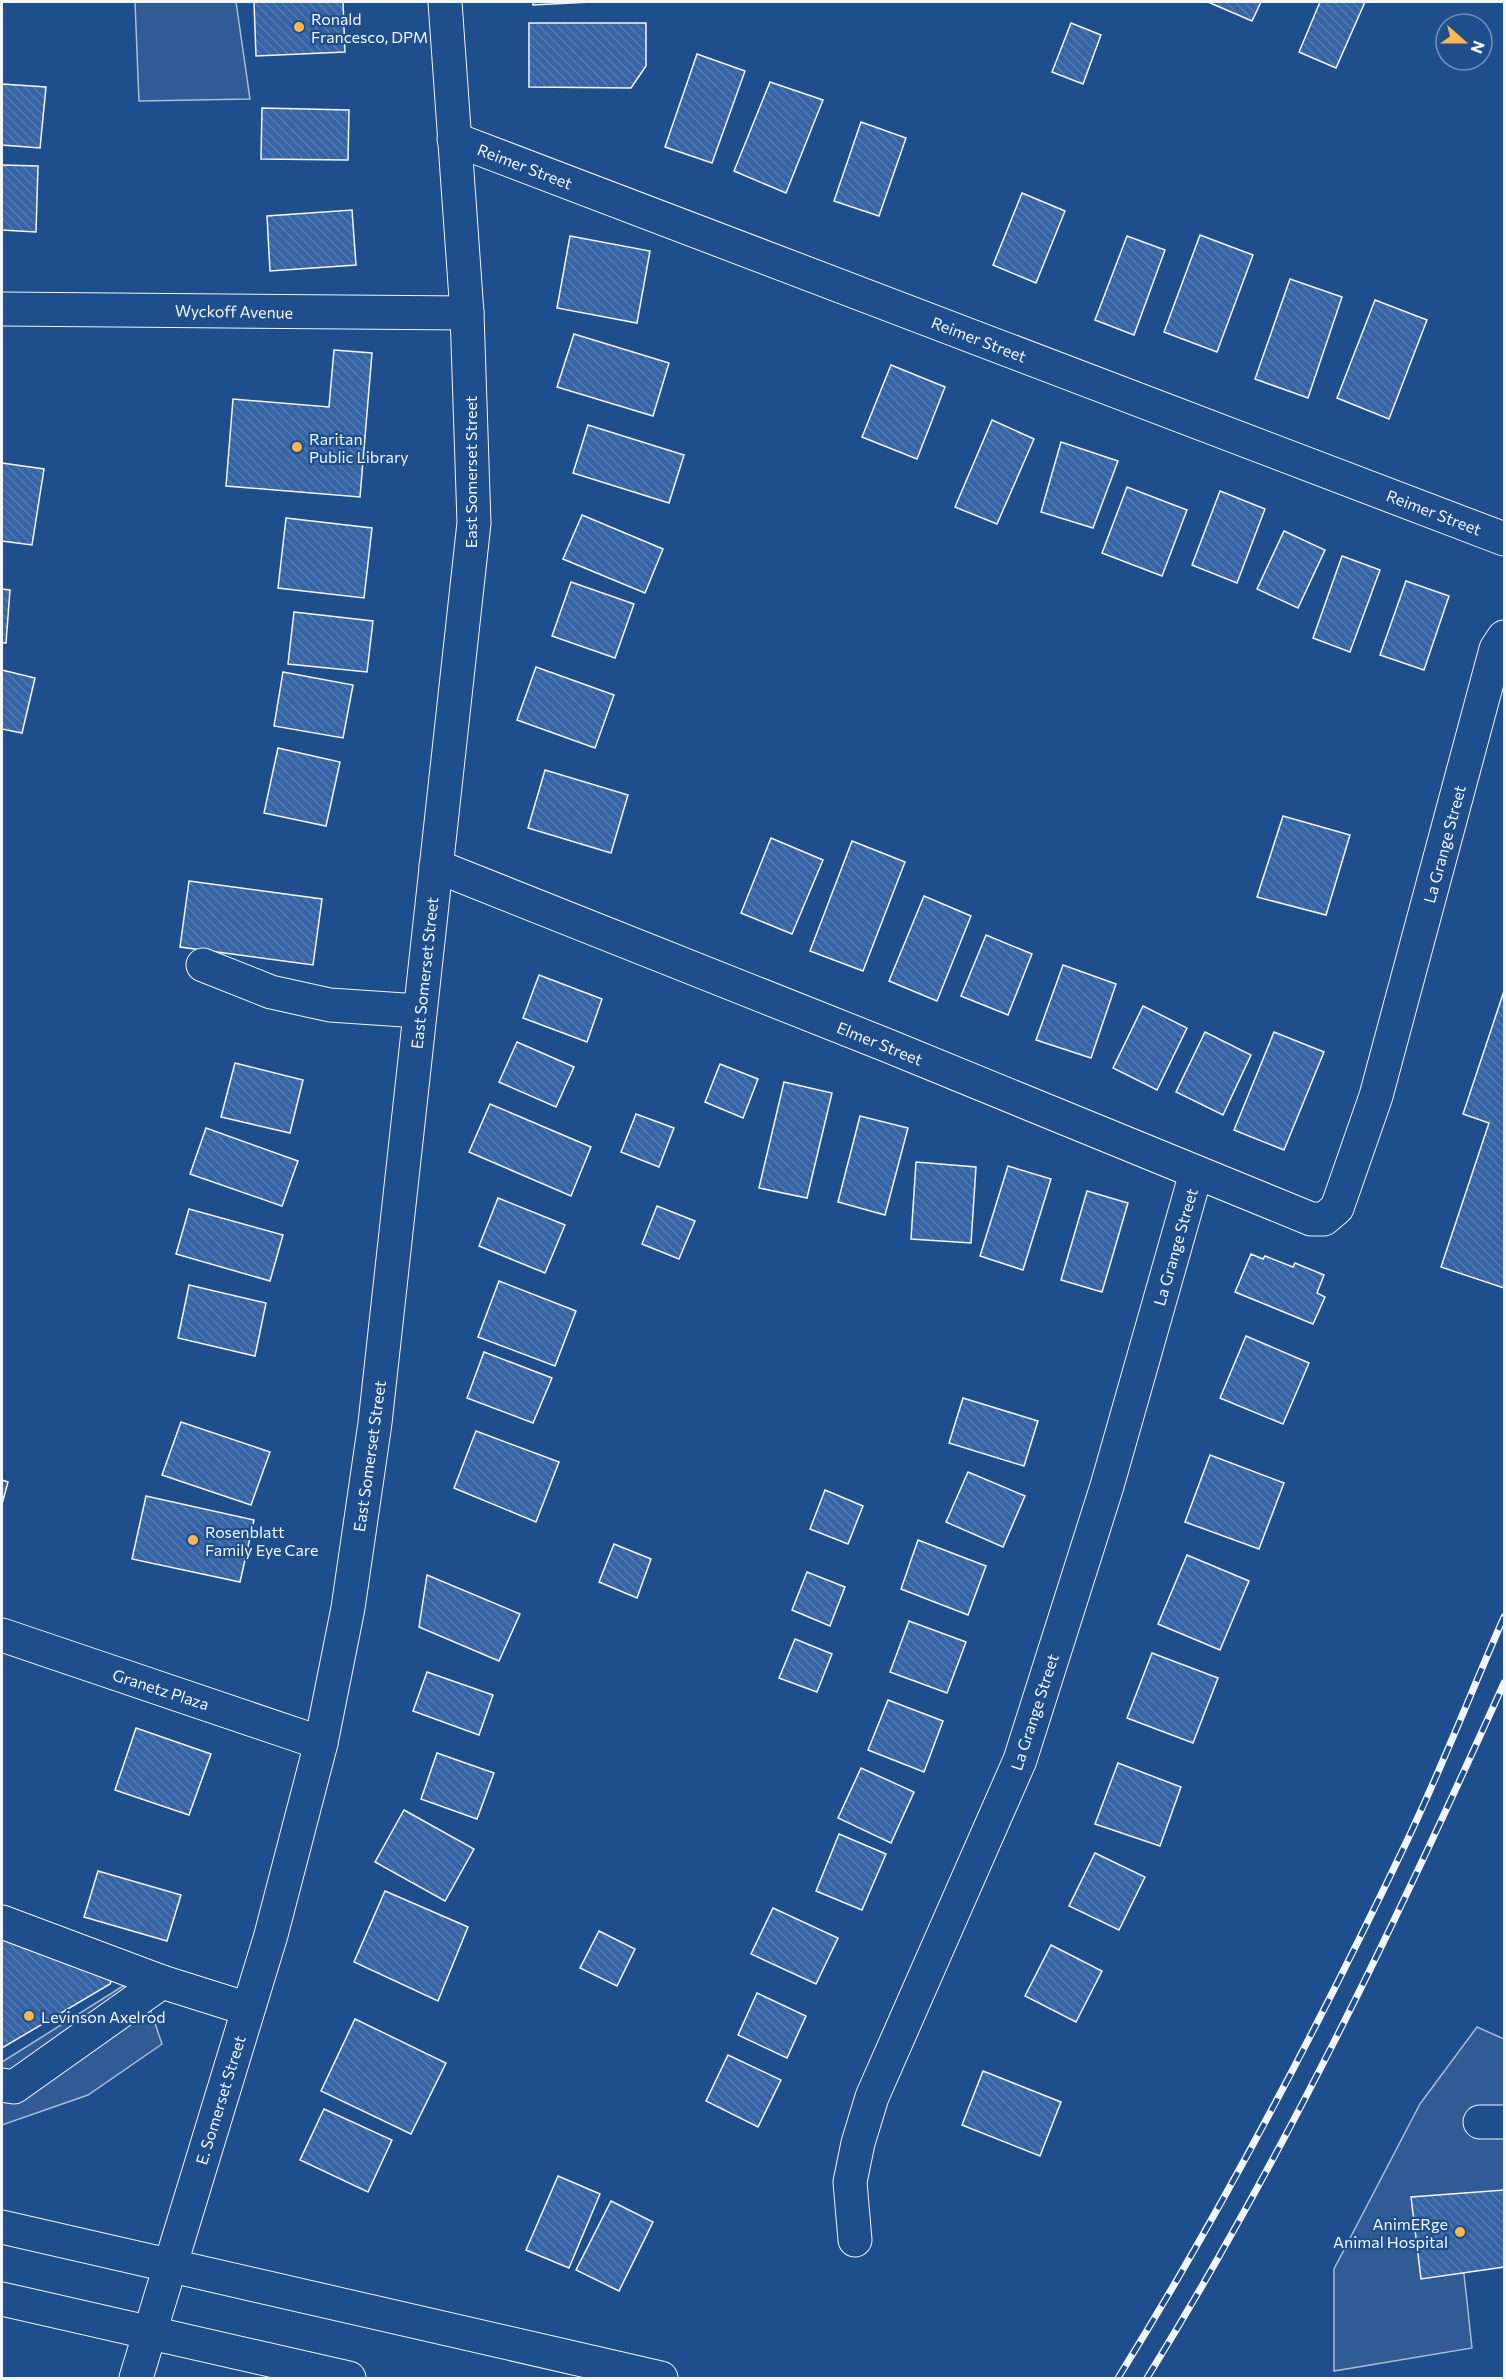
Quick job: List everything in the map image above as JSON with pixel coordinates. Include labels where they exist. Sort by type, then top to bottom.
[{"type":"main road","name":"East Somerset Street","points":[[270,1935],[321,1743],[348,1608],[375,1423],[474,523],[467,313],[445,2]]},
{"type":"main road","name":"Reimer Street","points":[[454,139],[1504,539]]},
{"type":"main road","name":"Wyckoff Avenue","points":[[2,309],[467,313]]},
{"type":"main road","name":"La Grange Street","points":[[1324,1219],[1337,1208],[1376,1096],[1496,649],[1504,637]]},
{"type":"main road","name":"Elmer Street","points":[[436,866],[886,1045],[1311,1220],[1324,1219]]},
{"type":"main road","points":[[203,965],[271,992],[330,1005],[419,1011]]},
{"type":"main road","name":"La Grange Street","points":[[855,2240],[850,2182],[858,2143],[872,2097],[1020,1760],[1107,1486],[1196,1173]]},
{"type":"main road","name":"Granetz Plaza","points":[[2,1635],[321,1743]]},
{"type":"main road","points":[[2,1922],[162,1982],[248,2009]]},
{"type":"main road","name":"E. Somerset Street","points":[[136,2379],[270,1935]]},
{"type":"main road","points":[[2,2085],[14,2087],[162,1982]]},
{"type":"main road","points":[[2,2226],[661,2379]]},
{"type":"main road","points":[[2,2299],[149,2334],[255,2367],[349,2379]]},
{"type":"shaded area","points":[[135,2],[236,2],[250,99],[139,101]]},
{"type":"shaded area","points":[[139,1976],[162,2044],[88,2095],[2,2125],[2,2062]]},
{"type":"shaded area","points":[[1477,2027],[1504,2039],[1504,2204],[1424,2205],[1463,2265],[1472,2348],[1334,2371],[1334,2269],[1420,2104]]},
{"type":"building","name":"Ronald Francesco, DPM","points":[[254,2],[343,2],[345,52],[256,56]]},
{"type":"building","points":[[533,2],[591,2],[533,5]]},
{"type":"building","points":[[1208,2],[1261,2],[1252,21]]},
{"type":"building","points":[[1320,2],[1365,2],[1336,68],[1299,52]]},
{"type":"building","points":[[529,23],[646,23],[646,66],[631,88],[529,87]]},
{"type":"building","points":[[1071,23],[1101,35],[1083,84],[1052,72]]},
{"type":"building","points":[[697,54],[745,71],[712,163],[665,147]]},
{"type":"building","points":[[770,82],[823,100],[786,193],[734,171]]},
{"type":"building","points":[[2,84],[46,87],[40,148],[2,145]]},
{"type":"building","points":[[262,108],[349,110],[348,160],[261,159]]},
{"type":"building","points":[[861,122],[906,138],[879,216],[834,201]]},
{"type":"building","points":[[2,165],[38,166],[36,232],[2,230]]},
{"type":"building","points":[[1022,193],[1065,211],[1036,283],[993,265]]},
{"type":"building","points":[[352,210],[356,265],[270,271],[267,216]]},
{"type":"building","points":[[1200,235],[1253,255],[1217,352],[1164,332]]},
{"type":"building","points":[[570,236],[650,251],[637,323],[557,308]]},
{"type":"building","points":[[1127,236],[1165,250],[1134,335],[1095,320]]},
{"type":"building","points":[[1290,279],[1342,297],[1308,398],[1255,379]]},
{"type":"building","points":[[1375,300],[1427,320],[1389,419],[1337,398]]},
{"type":"building","points":[[574,334],[669,363],[653,416],[557,387]]},
{"type":"building","name":"Raritan Public Library","points":[[334,350],[372,353],[360,497],[226,486],[233,399],[329,407]]},
{"type":"building","points":[[891,365],[945,387],[917,459],[862,437]]},
{"type":"building","points":[[992,420],[1034,439],[997,524],[955,507]]},
{"type":"building","points":[[588,425],[684,455],[669,503],[573,473]]},
{"type":"building","points":[[1061,442],[1118,461],[1093,528],[1041,512]]},
{"type":"building","points":[[2,463],[44,469],[32,545],[2,541]]},
{"type":"building","points":[[1127,487],[1187,510],[1162,576],[1102,553]]},
{"type":"building","points":[[1220,491],[1265,509],[1237,583],[1192,565]]},
{"type":"building","points":[[582,515],[663,549],[645,593],[563,559]]},
{"type":"building","points":[[286,518],[372,528],[364,598],[278,588]]},
{"type":"building","points":[[1284,531],[1325,550],[1298,608],[1257,589]]},
{"type":"building","points":[[1342,556],[1380,570],[1350,652],[1313,638]]},
{"type":"building","points":[[1406,581],[1449,596],[1424,670],[1380,655]]},
{"type":"building","points":[[571,582],[634,604],[615,658],[552,636]]},
{"type":"building","points":[[2,589],[10,590],[6,643],[2,643]]},
{"type":"building","points":[[294,612],[373,621],[367,672],[288,664]]},
{"type":"building","points":[[536,667],[614,695],[595,748],[517,720]]},
{"type":"building","points":[[2,670],[35,678],[22,733],[2,729]]},
{"type":"building","points":[[283,672],[353,685],[343,738],[274,726]]},
{"type":"building","points":[[278,748],[340,762],[326,826],[264,813]]},
{"type":"building","points":[[545,770],[628,795],[611,853],[528,828]]},
{"type":"building","points":[[1283,816],[1350,835],[1326,915],[1257,897]]},
{"type":"building","points":[[771,838],[823,860],[792,934],[741,913]]},
{"type":"building","points":[[852,841],[905,862],[863,971],[810,951]]},
{"type":"building","points":[[189,881],[322,899],[313,965],[180,947]]},
{"type":"building","points":[[924,896],[971,916],[937,1001],[889,981]]},
{"type":"building","points":[[986,935],[1032,954],[1008,1015],[961,996]]},
{"type":"building","points":[[1063,965],[1116,984],[1091,1058],[1036,1040]]},
{"type":"building","points":[[539,975],[602,999],[587,1042],[523,1018]]},
{"type":"building","points":[[1504,991],[1504,1288],[1441,1267],[1489,1123],[1463,1114]]},
{"type":"building","points":[[1143,1006],[1187,1028],[1157,1090],[1113,1068]]},
{"type":"building","points":[[1205,1032],[1251,1055],[1223,1115],[1176,1092]]},
{"type":"building","points":[[1274,1032],[1324,1052],[1284,1150],[1234,1130]]},
{"type":"building","points":[[517,1042],[574,1067],[556,1107],[499,1082]]},
{"type":"building","points":[[235,1063],[303,1080],[290,1133],[221,1117]]},
{"type":"building","points":[[720,1064],[758,1079],[743,1118],[705,1102]]},
{"type":"building","points":[[784,1082],[832,1093],[807,1198],[759,1188]]},
{"type":"building","points":[[490,1104],[591,1147],[571,1196],[469,1152]]},
{"type":"building","points":[[636,1114],[674,1128],[659,1167],[621,1152]]},
{"type":"building","points":[[860,1116],[908,1128],[885,1215],[838,1202]]},
{"type":"building","points":[[206,1128],[298,1161],[282,1206],[190,1174]]},
{"type":"building","points":[[916,1162],[976,1167],[971,1243],[911,1239]]},
{"type":"building","points":[[1008,1166],[1051,1179],[1023,1270],[980,1256]]},
{"type":"building","points":[[1087,1191],[1128,1203],[1102,1292],[1061,1280]]},
{"type":"building","points":[[498,1198],[565,1225],[545,1273],[479,1246]]},
{"type":"building","points":[[657,1206],[695,1221],[679,1259],[642,1244]]},
{"type":"building","points":[[189,1209],[283,1235],[270,1281],[176,1254]]},
{"type":"building","points":[[1251,1254],[1263,1259],[1265,1256],[1293,1267],[1295,1263],[1324,1275],[1317,1293],[1325,1297],[1313,1324],[1235,1292]]},
{"type":"building","points":[[499,1281],[576,1311],[555,1366],[478,1337]]},
{"type":"building","points":[[189,1285],[266,1303],[255,1356],[178,1338]]},
{"type":"building","points":[[1246,1336],[1309,1363],[1283,1424],[1220,1398]]},
{"type":"building","points":[[484,1352],[552,1378],[533,1423],[467,1398]]},
{"type":"building","points":[[963,1398],[1038,1421],[1024,1466],[949,1443]]},
{"type":"building","points":[[181,1422],[270,1452],[251,1505],[162,1475]]},
{"type":"building","points":[[476,1431],[559,1462],[536,1522],[454,1488]]},
{"type":"building","points":[[1210,1455],[1284,1483],[1259,1549],[1185,1522]]},
{"type":"building","points":[[968,1472],[1025,1496],[1003,1547],[946,1522]]},
{"type":"building","points":[[2,1480],[8,1482],[2,1504]]},
{"type":"building","points":[[825,1490],[863,1506],[848,1544],[810,1529]]},
{"type":"building","name":"Rosenblatt Family Eye Care","points":[[146,1496],[254,1520],[240,1582],[132,1559]]},
{"type":"building","points":[[918,1540],[986,1566],[968,1615],[901,1589]]},
{"type":"building","points":[[614,1544],[651,1559],[637,1598],[599,1582]]},
{"type":"building","points":[[1187,1555],[1249,1581],[1220,1650],[1158,1624]]},
{"type":"building","points":[[807,1572],[845,1587],[830,1626],[792,1610]]},
{"type":"building","points":[[427,1575],[520,1614],[499,1661],[419,1627]]},
{"type":"building","points":[[909,1621],[966,1642],[947,1693],[890,1672]]},
{"type":"building","points":[[795,1639],[832,1654],[817,1692],[779,1678]]},
{"type":"building","points":[[1152,1653],[1218,1678],[1193,1743],[1127,1718]]},
{"type":"building","points":[[427,1672],[493,1695],[479,1735],[413,1711]]},
{"type":"building","points":[[888,1700],[943,1721],[924,1772],[868,1750]]},
{"type":"building","points":[[136,1728],[211,1754],[189,1815],[115,1790]]},
{"type":"building","points":[[437,1753],[494,1773],[477,1819],[421,1799]]},
{"type":"building","points":[[1118,1763],[1181,1787],[1160,1846],[1095,1824]]},
{"type":"building","points":[[861,1768],[914,1792],[891,1843],[838,1818]]},
{"type":"building","points":[[404,1810],[474,1849],[445,1901],[375,1862]]},
{"type":"building","points":[[839,1834],[886,1854],[862,1910],[816,1891]]},
{"type":"building","points":[[1095,1853],[1145,1877],[1119,1930],[1069,1906]]},
{"type":"building","points":[[98,1871],[181,1895],[167,1941],[84,1917]]},
{"type":"building","points":[[385,1891],[468,1927],[438,2001],[354,1962]]},
{"type":"building","points":[[773,1908],[838,1938],[816,1984],[751,1954]]},
{"type":"building","name":"Levinson Axelrod","points":[[2,1926],[116,1968],[110,1984],[2,2048]]},
{"type":"building","points":[[599,1931],[635,1949],[617,1986],[580,1968]]},
{"type":"building","points":[[1051,1945],[1102,1971],[1076,2022],[1025,1996]]},
{"type":"building","points":[[757,1993],[806,2016],[787,2058],[738,2035]]},
{"type":"building","points":[[355,2019],[446,2063],[411,2134],[321,2091]]},
{"type":"building","points":[[728,2055],[781,2080],[758,2127],[706,2101]]},
{"type":"building","points":[[983,2071],[1061,2102],[1040,2156],[962,2125]]},
{"type":"building","points":[[324,2109],[392,2140],[368,2192],[300,2160]]},
{"type":"building","points":[[558,2176],[600,2194],[569,2268],[526,2250]]},
{"type":"building","name":"AnimERge Animal Hospital","points":[[1504,2190],[1504,2267],[1421,2279],[1411,2197]]},
{"type":"building","points":[[611,2201],[653,2222],[619,2291],[576,2270]]},
{"type":"railway","points":[[1118,2378],[1195,2248],[1304,2049],[1418,1817],[1504,1617]]},
{"type":"railway","points":[[1147,2378],[1246,2209],[1337,2036],[1422,1861],[1504,1683]]},
{"type":"place","name":"Ronald Francesco, DPM","points":[[299,27]]},
{"type":"place","name":"Raritan Public Library","points":[[297,447]]},
{"type":"place","name":"Rosenblatt Family Eye Care","points":[[193,1540]]},
{"type":"place","name":"Levinson Axelrod","points":[[29,2016]]},
{"type":"place","name":"AnimERge Animal Hospital","points":[[1460,2232]]}]
